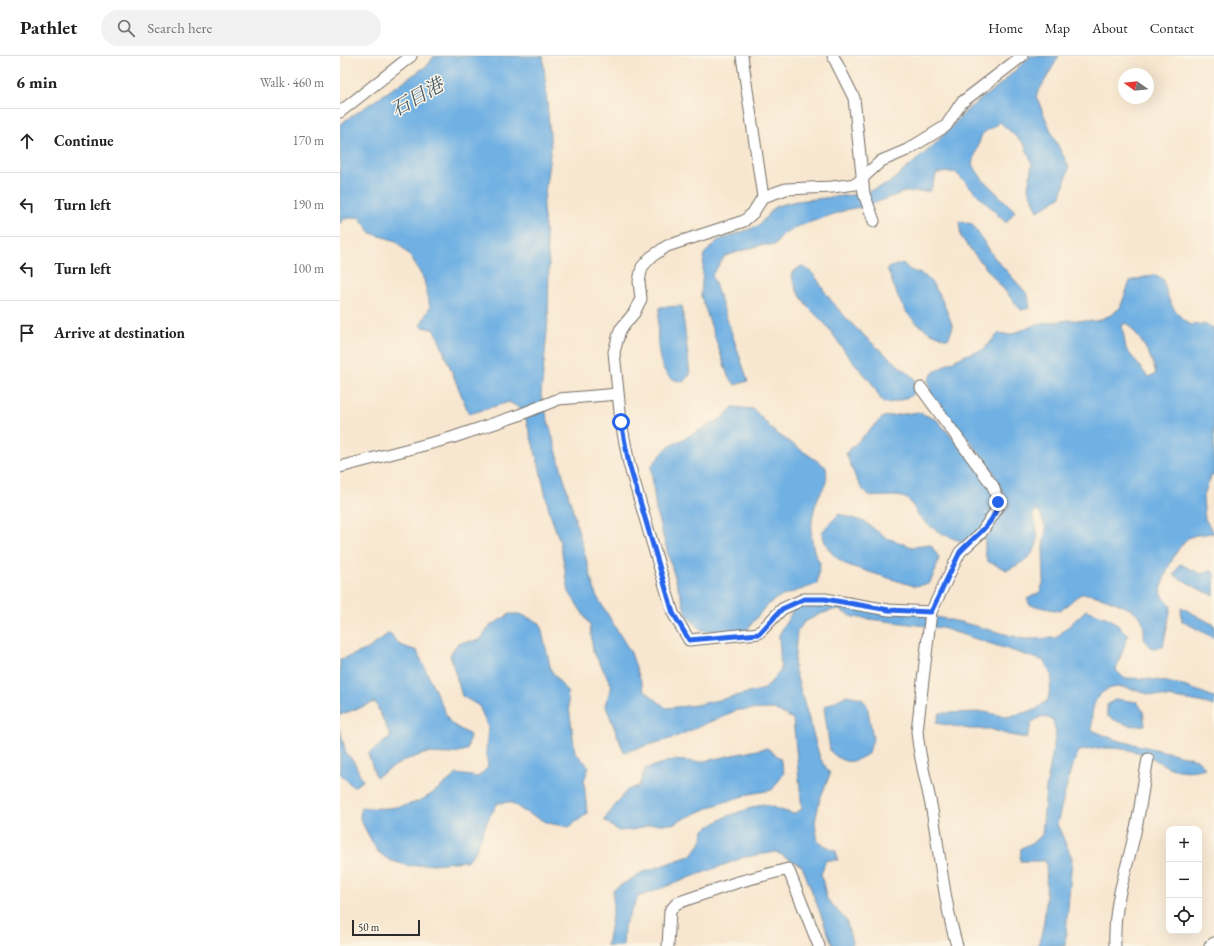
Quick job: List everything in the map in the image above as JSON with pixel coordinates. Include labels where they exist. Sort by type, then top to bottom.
[{"type":"street","points":[[340,112],[411,56]]},
{"type":"street","points":[[742,56],[763,197]]},
{"type":"street","points":[[832,56],[854,98],[864,194],[874,221]]},
{"type":"street","points":[[931,612],[889,610],[825,599],[804,599],[782,609],[759,634],[689,640],[673,613],[629,464],[621,422],[614,352],[620,330],[634,313],[641,299],[638,281],[642,267],[651,257],[667,246],[744,221],[753,213],[763,197],[786,189],[832,187],[856,184],[881,161],[907,150],[946,126],[961,104],[1022,56]]},
{"type":"street","points":[[921,388],[993,486],[998,502],[997,509],[991,520],[973,541],[967,544],[960,552],[931,612],[917,731],[918,746],[932,808],[950,922],[957,946]]},
{"type":"street","points":[[340,467],[451,438],[519,415],[559,399],[618,394]]},
{"type":"street","points":[[1115,946],[1114,922],[1121,883],[1135,832],[1148,759]]},
{"type":"street","points":[[668,946],[670,911],[677,903],[738,882],[788,869],[819,946]]},
{"type":"street","points":[[1210,946],[1214,943]]},
{"type":"water","name":"石目港","points":[[434,56],[543,56],[551,147],[543,208],[549,264],[548,320],[541,395],[596,595],[631,653],[644,690],[666,708],[697,705],[765,689],[781,670],[779,635],[796,605],[834,602],[883,606],[960,622],[1024,639],[1056,638],[1086,610],[1111,619],[1128,635],[1116,670],[1124,678],[1148,679],[1170,683],[1214,697],[1214,706],[1192,700],[1150,694],[1121,687],[1112,688],[1105,691],[1096,700],[1092,714],[1092,730],[1116,740],[1197,759],[1205,768],[1190,771],[1171,768],[1147,755],[1130,750],[1096,748],[1079,751],[1071,769],[1057,824],[1072,858],[1065,946],[1037,946],[1043,929],[1045,917],[1046,861],[1020,861],[1021,848],[1032,843],[1042,835],[1046,789],[1056,733],[1053,720],[1042,716],[1032,722],[1027,738],[1009,735],[990,729],[970,729],[936,723],[940,713],[985,712],[1006,717],[1035,710],[1048,700],[1052,677],[1044,661],[942,628],[853,617],[837,609],[820,614],[804,622],[797,632],[794,667],[820,758],[830,774],[820,799],[815,822],[818,842],[836,851],[838,860],[826,860],[821,874],[827,899],[846,920],[853,946],[833,946],[802,866],[776,852],[745,857],[638,897],[624,926],[623,946],[607,946],[613,910],[613,890],[641,873],[692,855],[702,841],[704,830],[725,817],[763,804],[793,814],[802,809],[793,719],[774,709],[737,710],[673,738],[624,752],[605,704],[612,686],[593,651],[590,625],[569,592],[560,542],[549,511],[539,465],[523,410],[509,402],[469,414],[435,330],[420,326],[430,307],[424,280],[412,258],[396,241],[371,233],[359,217],[343,219],[340,224],[340,124],[428,65]]},
{"type":"water","points":[[1030,56],[1059,56],[1036,96],[1054,138],[1069,167],[1061,196],[1038,211],[1028,188],[1032,164],[1025,145],[1000,122],[982,134],[972,164],[983,180],[1015,211],[1006,223],[955,172],[937,173],[930,191],[904,192],[867,206],[849,209],[799,226],[783,234],[775,245],[761,245],[725,256],[712,275],[748,381],[735,385],[728,376],[701,296],[704,254],[717,241],[758,226],[776,206],[797,201],[861,194],[888,184],[933,146],[968,109],[1002,83]]},
{"type":"water","points":[[959,221],[972,224],[994,257],[1028,295],[1030,308],[1021,310],[970,249],[961,237]]},
{"type":"water","points":[[903,263],[912,271],[926,277],[935,287],[953,327],[948,339],[934,334],[922,327],[910,317],[902,305],[887,268]]},
{"type":"water","points":[[801,266],[813,274],[836,307],[857,329],[915,379],[913,395],[895,402],[883,403],[871,382],[848,356],[827,326],[809,308],[797,291],[791,274]]},
{"type":"water","points":[[1153,275],[1163,279],[1169,300],[1184,320],[1190,325],[1204,324],[1214,328],[1214,475],[1211,476],[1203,498],[1205,519],[1214,533],[1190,537],[1185,540],[1170,563],[1163,581],[1162,589],[1162,594],[1171,607],[1163,647],[1152,648],[1144,639],[1143,624],[1139,615],[1129,608],[1112,601],[1094,595],[1082,594],[1076,597],[1060,611],[1030,605],[1027,599],[1040,592],[1044,580],[1043,547],[1046,528],[1038,510],[1032,514],[1038,534],[1035,549],[1031,555],[1007,570],[987,561],[985,539],[1008,505],[1002,489],[985,461],[931,395],[928,380],[933,373],[947,364],[968,354],[983,350],[999,333],[1010,335],[1037,324],[1070,320],[1096,321],[1111,315],[1120,308],[1130,281]],"holes":[[[1127,323],[1149,354],[1156,374],[1148,377],[1126,349],[1122,325]]]},
{"type":"water","points":[[682,306],[690,375],[683,382],[672,379],[666,372],[659,355],[658,345],[660,307]]},
{"type":"water","points":[[733,407],[753,409],[775,432],[826,467],[827,478],[815,506],[812,522],[812,540],[816,556],[820,563],[817,584],[777,598],[765,607],[746,631],[729,636],[702,630],[687,616],[656,511],[651,466],[668,447],[721,419]]},
{"type":"water","points":[[918,412],[937,420],[997,490],[1000,503],[979,531],[964,542],[934,529],[923,521],[907,499],[896,496],[872,496],[867,494],[858,482],[846,453],[883,417]]},
{"type":"water","points":[[839,514],[865,522],[884,537],[912,547],[931,545],[939,558],[935,572],[929,584],[914,586],[847,565],[837,558],[830,552],[825,543],[822,532]]},
{"type":"water","points":[[1180,564],[1201,574],[1211,571],[1214,573],[1214,595],[1201,590],[1174,575]]},
{"type":"water","points":[[1181,607],[1214,625],[1214,638],[1182,621]]},
{"type":"water","points":[[510,614],[520,614],[540,623],[551,670],[567,692],[575,752],[589,767],[584,780],[587,814],[569,827],[548,823],[525,812],[510,802],[498,803],[488,819],[475,853],[466,861],[409,866],[389,860],[377,851],[360,819],[361,807],[391,808],[419,801],[457,774],[478,777],[488,767],[486,751],[488,727],[479,706],[462,696],[450,655],[458,643],[480,640],[490,626]]},
{"type":"water","points":[[389,633],[400,645],[417,651],[450,723],[470,735],[467,750],[450,754],[427,753],[405,760],[376,777],[368,754],[391,737],[375,702],[340,715],[340,660],[368,649]]},
{"type":"water","points":[[847,695],[861,698],[867,705],[873,738],[869,753],[853,761],[844,761],[830,751],[824,707]]},
{"type":"water","points":[[1116,699],[1137,702],[1143,711],[1145,725],[1135,726],[1125,724],[1107,716],[1107,705]]},
{"type":"water","points":[[340,730],[346,753],[354,762],[363,781],[353,787],[340,773]]},
{"type":"water","points":[[767,748],[780,758],[784,773],[772,790],[749,794],[710,807],[672,824],[652,824],[633,830],[618,831],[604,820],[627,790],[639,786],[645,769],[673,760],[699,762]]},
{"type":"route","points":[[621,422],[629,464],[673,613],[689,640],[759,634],[782,609],[804,599],[825,599],[889,610],[931,612],[960,552],[967,544],[973,541],[981,533],[991,520],[997,509],[998,502]]}]
